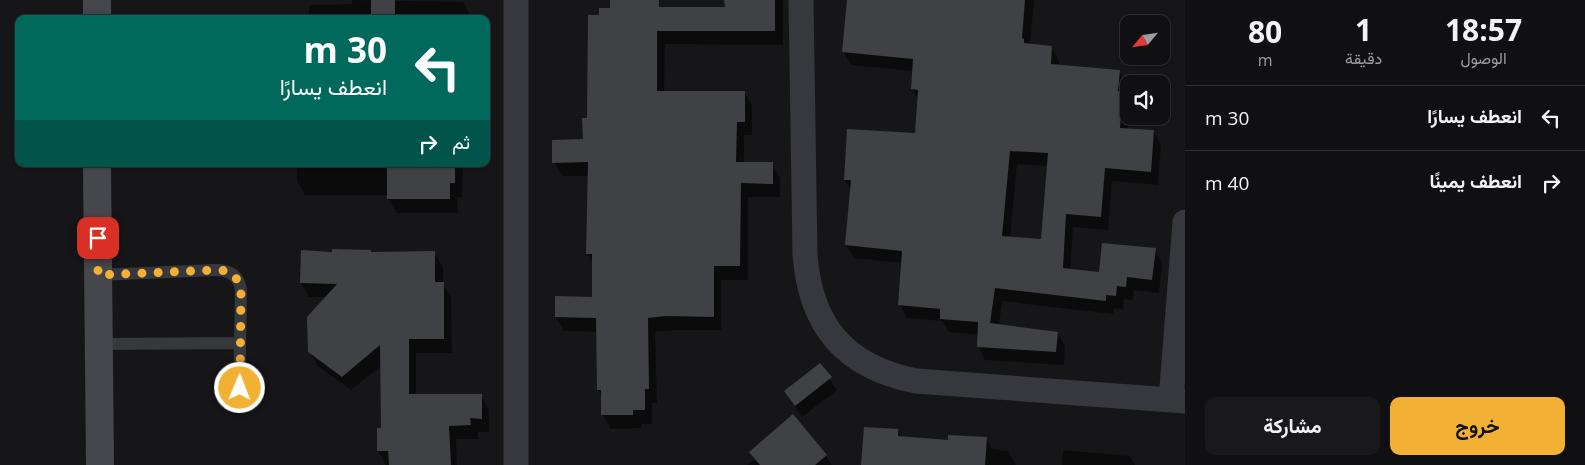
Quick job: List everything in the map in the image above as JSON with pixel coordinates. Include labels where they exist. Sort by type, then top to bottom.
[{"type":"main road","points":[[98,0],[98,15]]},
{"type":"main road","points":[[98,167],[100,465]]},
{"type":"street","points":[[516,0],[516,465]]},
{"type":"street","points":[[801,0],[806,277],[812,300],[822,320],[836,339],[853,355],[872,368],[916,381],[1178,400],[1185,222]]},
{"type":"lane","points":[[98,275],[216,270],[228,271],[237,278],[241,290],[239,403]]},
{"type":"lane","points":[[98,344],[240,343]]},
{"type":"building","points":[[371,0],[395,0],[395,15],[371,15]]},
{"type":"building","points":[[610,0],[659,0],[659,7],[725,7],[724,0],[775,0],[775,31],[657,31],[657,91],[745,91],[745,122],[737,122],[736,162],[773,162],[773,184],[741,183],[740,266],[714,266],[714,317],[666,316],[648,318],[649,389],[645,389],[645,410],[633,410],[633,415],[601,415],[601,390],[597,390],[596,318],[555,317],[555,296],[592,297],[592,254],[586,254],[588,162],[552,163],[552,140],[583,139],[582,118],[587,118],[588,15],[599,15],[599,8],[610,8]]},
{"type":"building","points":[[847,0],[1025,0],[1022,38],[1024,43],[1052,46],[1051,64],[1120,70],[1118,91],[1120,91],[1120,128],[1154,130],[1151,172],[1105,168],[1101,217],[1066,214],[1063,268],[1099,272],[1102,243],[1156,248],[1152,280],[1127,277],[1126,287],[1117,286],[1116,296],[1106,295],[1106,301],[995,288],[990,323],[1058,332],[1056,352],[977,347],[978,322],[940,319],[940,309],[898,305],[902,251],[845,245],[851,180],[844,180],[847,129],[915,133],[918,90],[911,89],[913,59],[842,52]],"holes":[[[1010,151],[1048,153],[1041,239],[1002,236]]]},
{"type":"building","points":[[387,167],[455,167],[455,183],[450,183],[450,199],[387,199]]},
{"type":"building","points":[[332,249],[371,250],[371,252],[435,251],[435,282],[444,282],[444,339],[409,339],[409,394],[482,394],[482,419],[470,418],[471,425],[449,426],[451,465],[389,465],[388,451],[377,451],[377,428],[381,428],[380,345],[342,377],[308,352],[307,317],[337,284],[300,283],[301,250],[332,252]]},
{"type":"building","points":[[820,363],[832,377],[795,406],[784,391]]},
{"type":"building","points":[[793,414],[827,455],[815,465],[760,465],[749,452]]},
{"type":"building","points":[[864,427],[898,429],[898,436],[948,440],[948,435],[987,437],[985,465],[861,465]]},
{"type":"route","points":[[98,238],[98,275],[222,270],[228,271],[237,278],[241,290],[240,388]]}]
